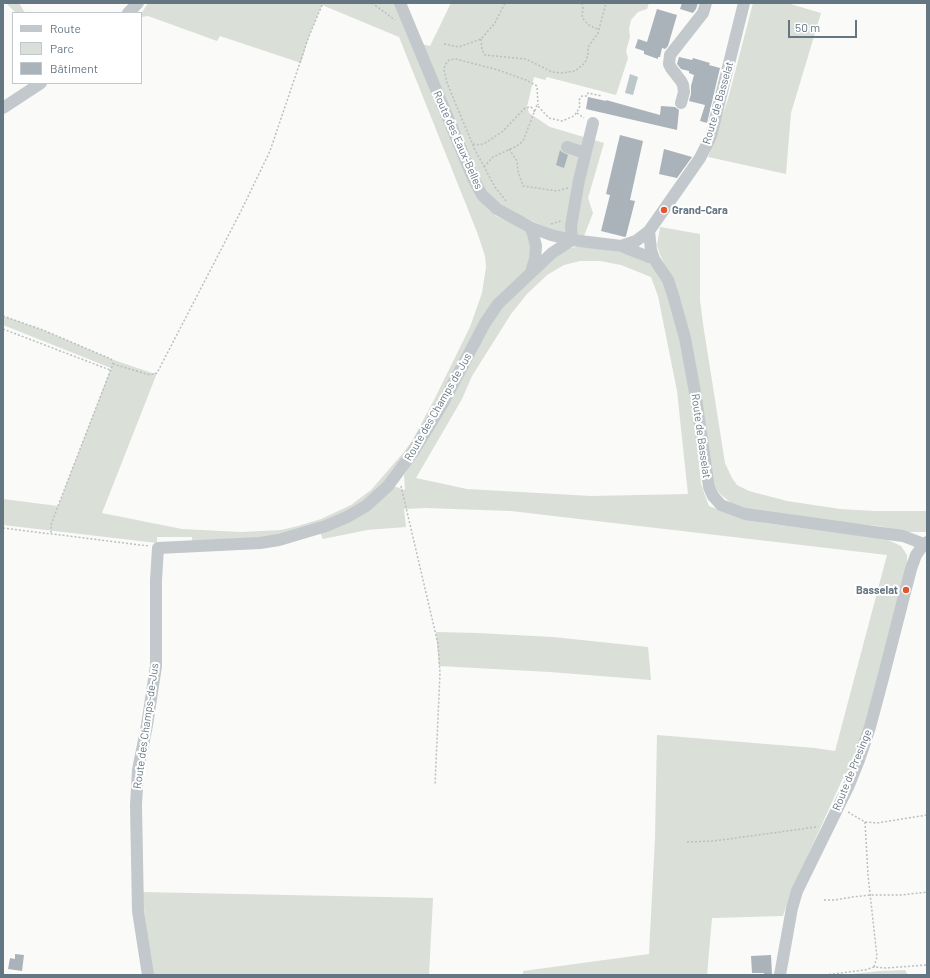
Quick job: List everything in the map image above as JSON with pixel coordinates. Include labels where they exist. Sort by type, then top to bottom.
[{"type":"street","points":[[129,12],[138,3]]},
{"type":"street","name":"Route des Eaux-Belles","points":[[400,3],[473,178],[482,195],[496,209],[530,227],[551,235],[572,240],[621,246],[636,241],[650,231]]},
{"type":"street","points":[[681,103],[684,92],[683,85],[670,68],[670,55],[703,13],[706,3]]},
{"type":"street","name":"Route de Basselat","points":[[742,3],[711,136],[700,158],[650,231],[649,241],[654,259],[668,280],[674,294],[682,326],[691,367],[707,482],[710,492],[716,501],[728,508],[745,514],[903,536],[925,543]]},
{"type":"street","points":[[3,108],[39,84]]},
{"type":"street","points":[[572,240],[571,226],[577,189],[592,123]]},
{"type":"street","points":[[567,147],[585,153]]},
{"type":"street","points":[[530,227],[536,246],[535,259],[531,272]]},
{"type":"street","name":"Route des Champs de Jus","points":[[158,548],[260,543],[279,540],[311,532],[347,517],[366,506],[380,494],[414,452],[443,403],[488,319],[505,296],[552,253],[572,240]]},
{"type":"street","points":[[621,246],[654,259]]},
{"type":"street","name":"Route de Presinge","points":[[780,975],[792,908],[797,891],[849,785],[870,727],[911,569],[916,556],[925,543]]},
{"type":"street","name":"Route des Champs-de-Jus","points":[[148,975],[138,911],[136,805],[138,770],[151,704],[156,666],[156,580],[158,548]]},
{"type":"path","points":[[3,316],[42,330],[111,359],[113,364],[150,375],[157,373],[241,211],[270,151],[309,36],[323,3]]},
{"type":"path","points":[[372,3],[411,32]]},
{"type":"path","points":[[444,44],[460,47],[481,39],[495,23],[505,3]]},
{"type":"path","points":[[582,3],[582,16],[584,20],[599,30]]},
{"type":"path","points":[[481,39],[482,50],[485,55],[526,59],[552,72],[571,72],[577,70],[585,63],[588,55],[588,47],[599,30],[606,3]]},
{"type":"path","points":[[484,167],[492,157],[517,146],[524,141],[538,105],[537,86],[498,70],[456,59],[449,60],[444,67],[444,74],[452,96],[472,144],[484,167],[498,192],[508,204]]},
{"type":"path","points":[[538,105],[549,118],[562,121],[576,114],[579,108],[579,100],[582,96],[587,96],[588,93],[602,96]]},
{"type":"path","points":[[472,144],[480,145],[487,142],[503,131],[525,108],[530,107],[535,112]]},
{"type":"path","points":[[509,149],[517,161],[518,171],[523,186],[557,191],[569,188],[577,189]]},
{"type":"path","points":[[547,224],[572,219]]},
{"type":"path","points":[[3,329],[110,370]]},
{"type":"path","points":[[51,534],[51,525],[113,364]]},
{"type":"path","points":[[399,472],[405,503],[433,615],[438,644],[440,673],[435,785]]},
{"type":"path","points":[[3,528],[158,548]]},
{"type":"path","points":[[846,811],[865,822],[877,823],[927,815]]},
{"type":"path","points":[[865,822],[867,862],[877,957],[874,967]]},
{"type":"path","points":[[687,842],[828,826]]},
{"type":"path","points":[[824,900],[871,895],[902,895],[927,892]]},
{"type":"path","points":[[825,975],[865,970],[874,967],[886,968],[927,965]]},
{"type":"green space","points":[[6,3],[19,3],[24,12],[15,12]]},
{"type":"green space","points":[[148,3],[394,3],[477,196],[496,216],[526,229],[532,239],[528,267],[386,483],[352,511],[274,538],[192,543],[192,537],[157,537],[157,543],[3,525],[3,499],[58,506],[111,368],[3,325],[3,316],[43,330],[111,359],[152,373],[157,373],[102,513],[182,529],[241,532],[281,530],[321,519],[351,505],[371,490],[404,452],[412,441],[434,400],[470,327],[482,293],[486,267],[485,256],[477,232],[399,37],[322,5],[309,36],[301,63],[220,36],[217,41],[148,16],[142,17],[142,12]]},
{"type":"green space","points":[[451,3],[649,3],[647,9],[638,12],[631,20],[629,29],[630,37],[626,51],[628,58],[616,95],[547,77],[545,80],[534,77],[527,107],[529,113],[550,127],[604,143],[588,198],[593,213],[584,236],[578,235],[576,232],[558,232],[516,214],[495,203],[483,187],[422,44],[430,46]]},
{"type":"green space","points":[[753,3],[787,3],[821,13],[791,113],[786,174],[708,157],[728,99]]},
{"type":"green space","points":[[660,227],[700,234],[700,300],[703,324],[725,463],[737,485],[749,491],[787,501],[840,509],[927,511],[927,532],[907,532],[879,526],[826,521],[750,510],[731,503],[719,493],[715,486],[701,395],[689,334],[676,286],[660,255],[657,245]]},
{"type":"green space","points":[[580,246],[620,252],[644,259],[652,266],[664,283],[677,321],[694,415],[701,484],[709,506],[738,517],[765,523],[886,539],[901,546],[907,555],[907,563],[866,724],[846,779],[843,778],[789,897],[783,916],[712,918],[707,975],[523,975],[523,971],[649,954],[655,838],[657,735],[835,751],[887,555],[511,511],[426,508],[404,509],[406,527],[367,530],[323,539],[320,532],[393,486],[405,490],[404,475],[476,353],[491,321],[502,306],[548,262],[566,249]],"holes":[[[580,261],[600,261],[621,265],[651,277],[658,296],[677,391],[688,494],[591,496],[467,489],[416,478],[462,399],[472,376],[511,314],[527,294],[547,275],[564,265]]]},
{"type":"green space","points":[[436,632],[553,637],[648,647],[651,680],[550,672],[439,666]]},
{"type":"green space","points":[[142,892],[433,898],[429,975],[152,975]]},
{"type":"green space","points":[[905,970],[908,975],[843,975],[879,971]]},
{"type":"shaded area","points":[[630,74],[638,77],[633,95],[625,93]]},
{"type":"building","points":[[682,3],[698,3],[693,13],[680,9]]},
{"type":"building","points":[[657,9],[677,15],[668,46],[665,49],[662,48],[658,59],[644,54],[644,51],[635,48],[638,39],[647,42]]},
{"type":"building","points":[[679,57],[692,60],[693,58],[710,63],[709,65],[720,68],[707,123],[700,121],[705,105],[689,101],[694,75],[689,73],[689,71],[681,69],[677,64]]},
{"type":"building","points":[[588,97],[606,100],[660,115],[661,106],[675,107],[679,110],[677,130],[586,109]]},
{"type":"building","points":[[620,135],[643,141],[630,200],[635,201],[625,237],[601,231],[610,195],[606,194]]},
{"type":"building","points":[[664,149],[692,157],[677,178],[659,174]]},
{"type":"building","points":[[560,150],[568,155],[564,168],[556,165]]},
{"type":"building","points":[[15,954],[24,955],[22,971],[8,969],[10,958],[15,959]]},
{"type":"building","points":[[771,955],[772,975],[752,973],[751,956]]},
{"type":"place","name":"Grand-Cara","points":[[664,210]]},
{"type":"place","name":"Basselat","points":[[906,590]]}]
